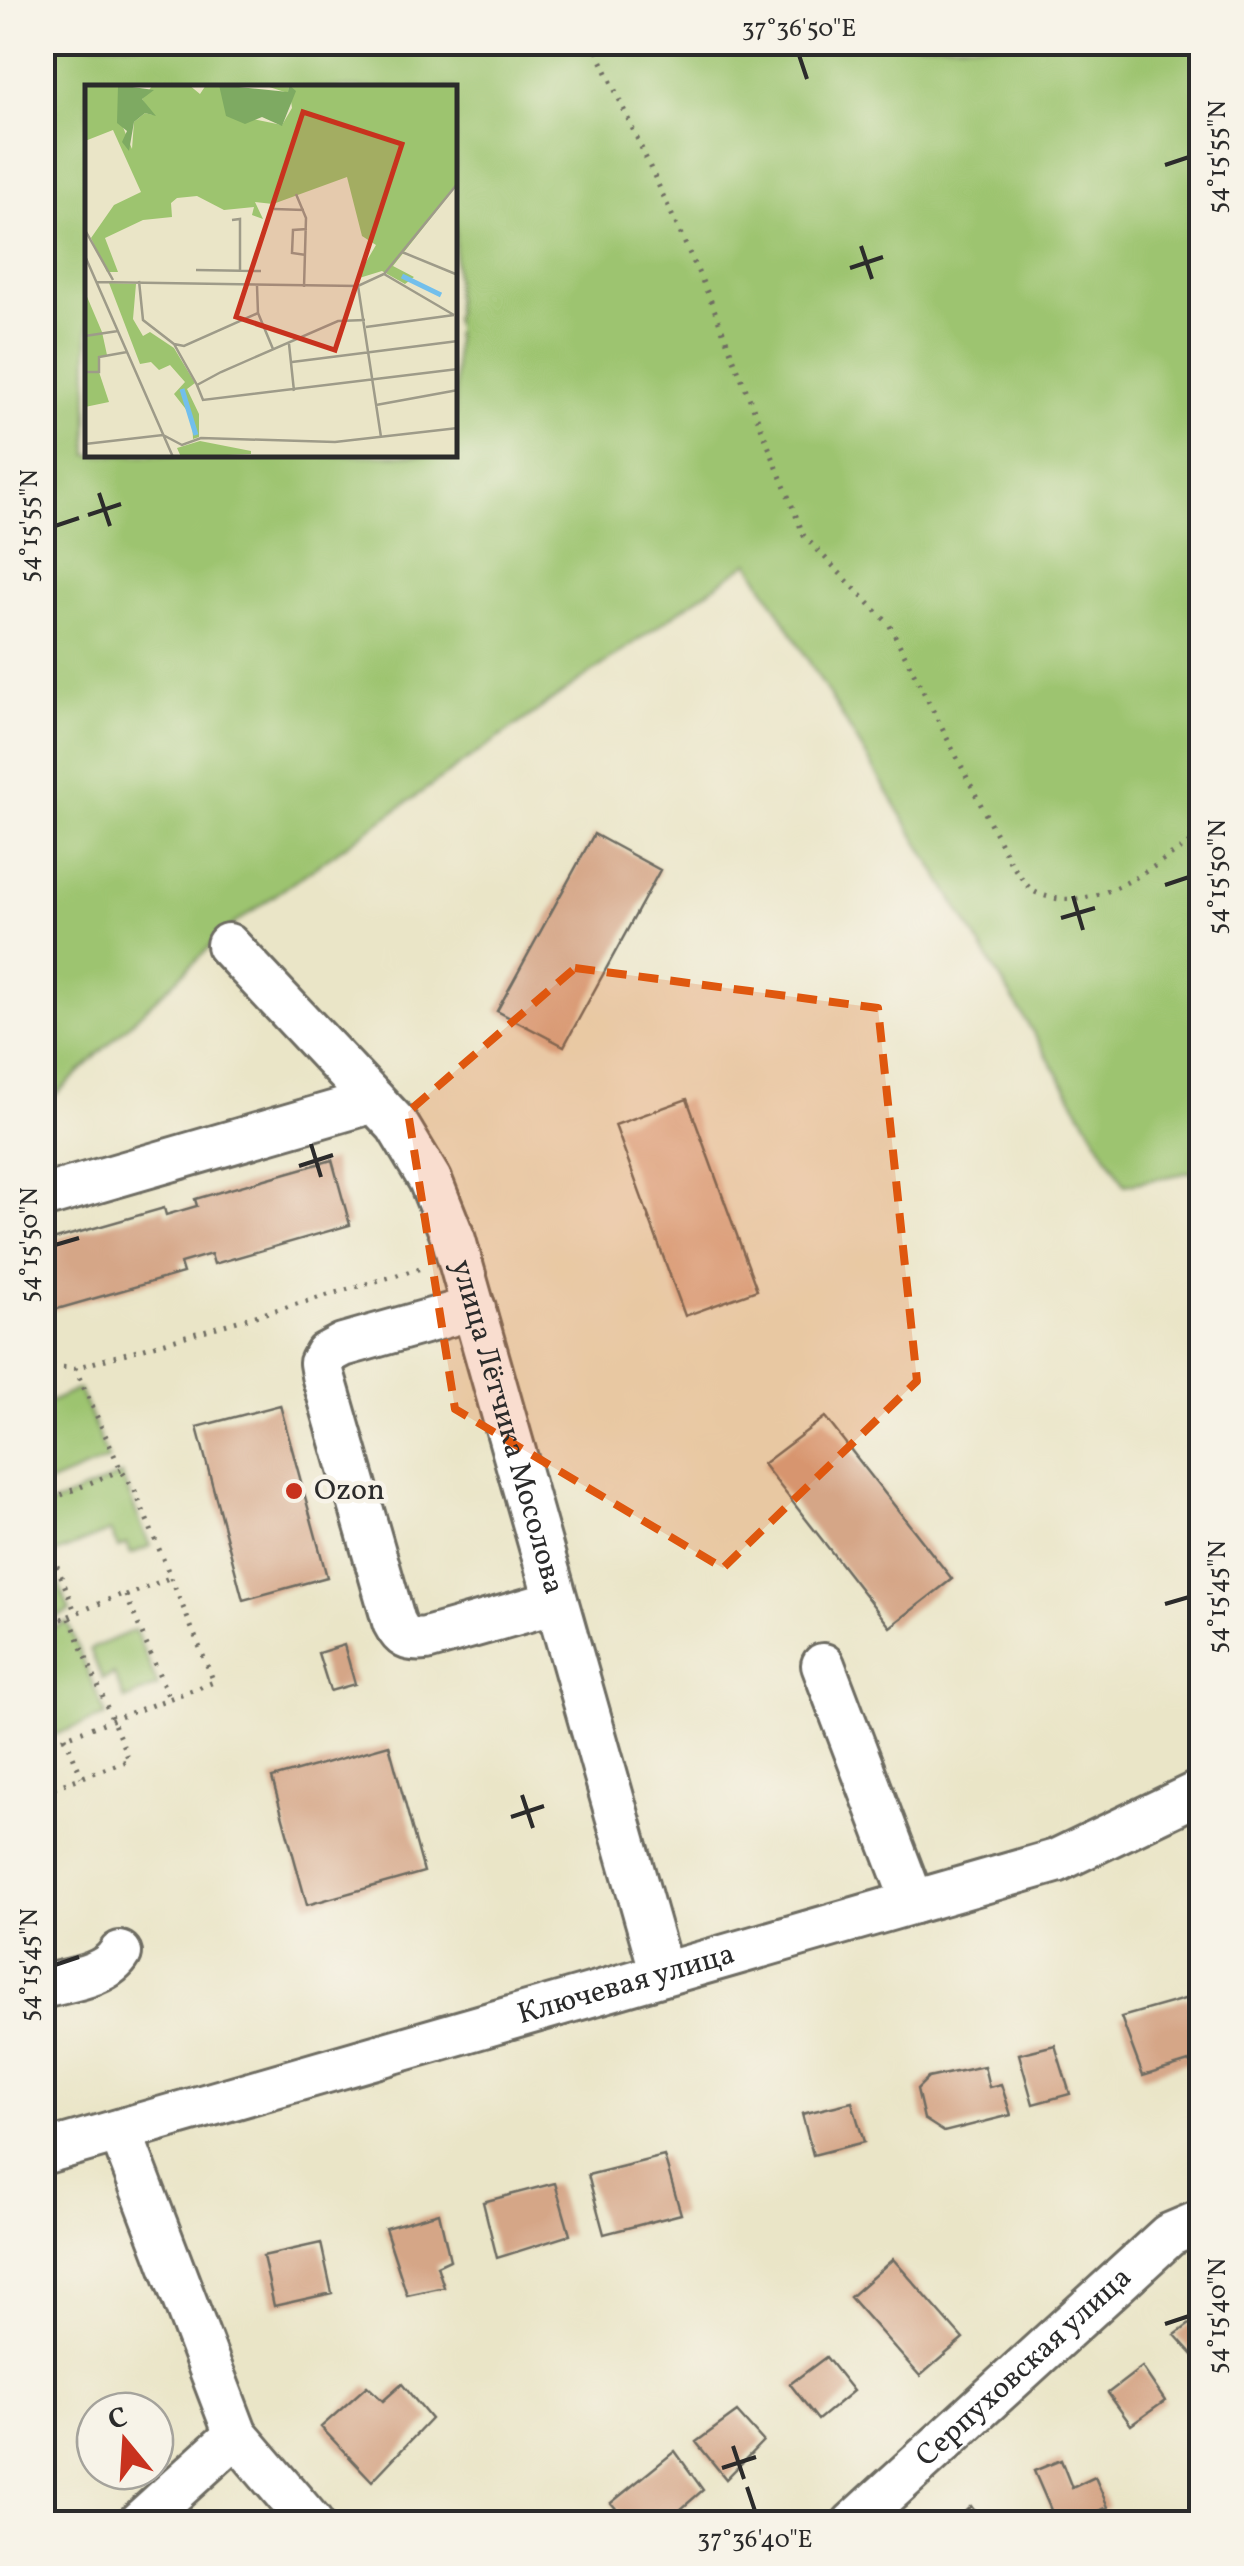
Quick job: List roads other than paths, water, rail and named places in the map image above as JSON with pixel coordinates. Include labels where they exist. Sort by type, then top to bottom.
[{"type":"street","name":"улица Лётчика Мосолова","points":[[228,945],[396,1125],[430,1180],[454,1240],[474,1308],[662,1974]]},
{"type":"street","points":[[42,1196],[374,1101]]},
{"type":"street","points":[[474,1308],[343,1345],[326,1354],[321,1363],[323,1376],[401,1635],[411,1640],[426,1639],[556,1602]]},
{"type":"street","points":[[823,1664],[912,1902]]},
{"type":"street","name":"Ключевая улица","points":[[42,2153],[1056,1860],[1202,1791]]},
{"type":"street","points":[[42,1986],[102,1970],[115,1962],[120,1953]]},
{"type":"street","points":[[120,2131],[236,2435],[312,2524]]},
{"type":"street","name":"Серпуховская улица","points":[[853,2524],[1169,2235],[1202,2221]]},
{"type":"street","points":[[138,2524],[236,2435]]},
{"type":"place","name":"Ozon","points":[[294,1491]]}]
